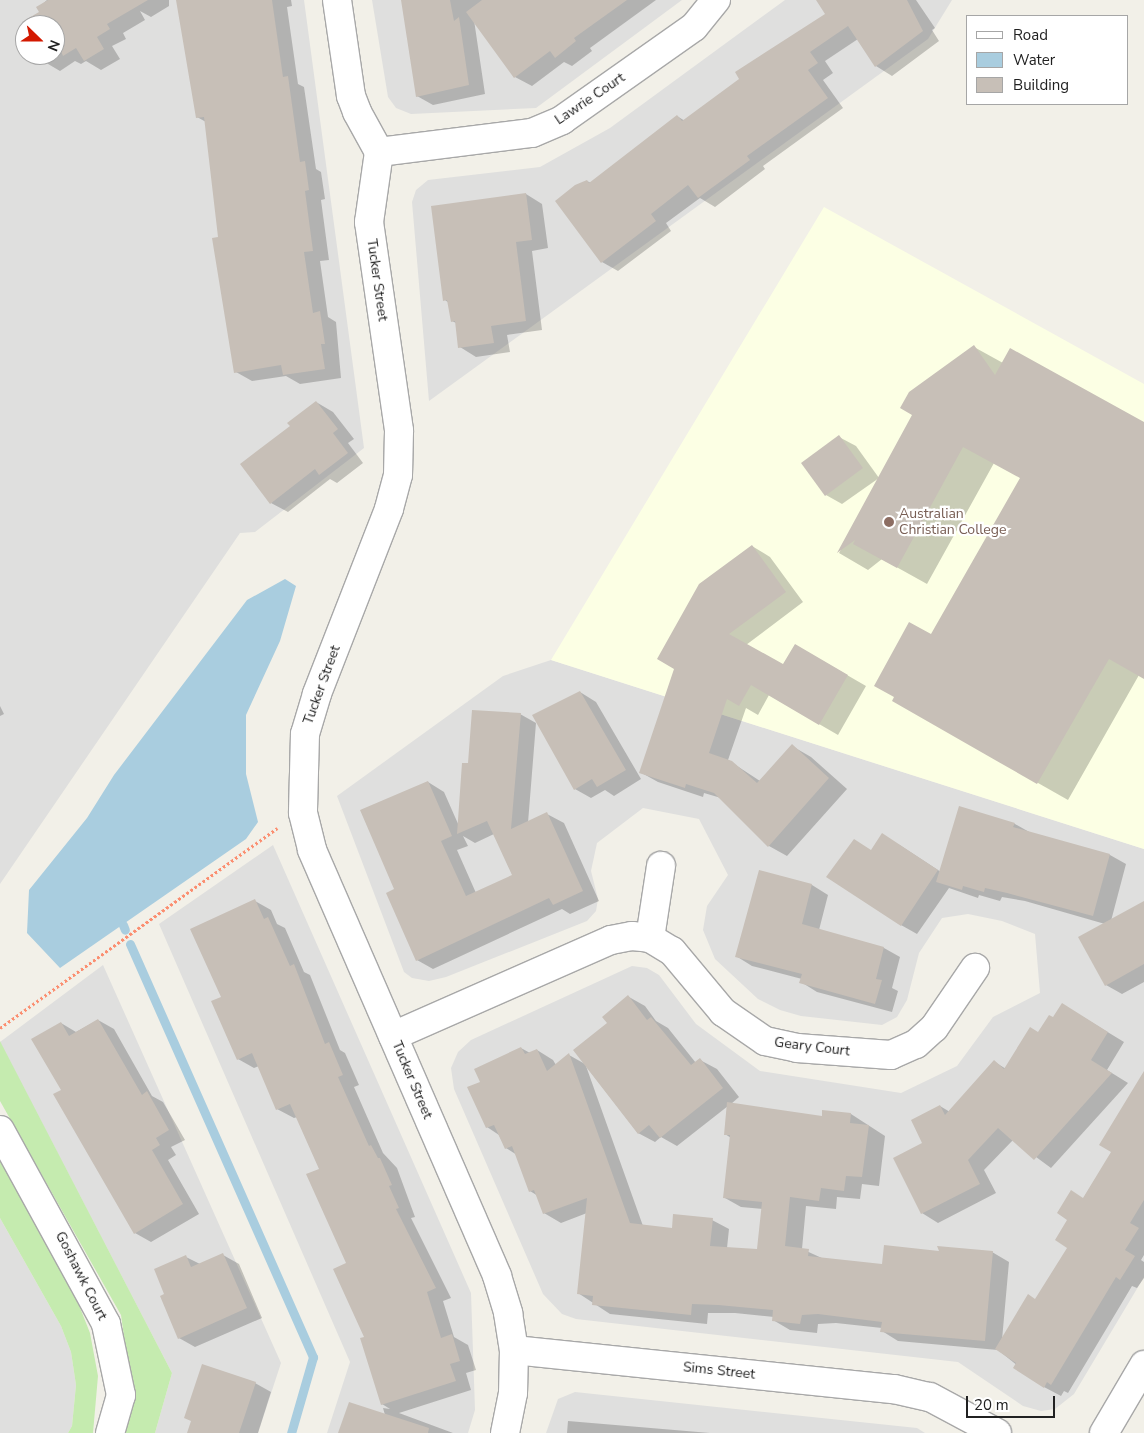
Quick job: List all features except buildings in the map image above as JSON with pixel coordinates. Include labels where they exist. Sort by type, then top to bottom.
[{"type":"street","points":[[337,0],[356,112],[379,152]]},
{"type":"street","name":"Lawrie Court","points":[[379,152],[532,133],[562,120],[694,27],[716,0]]},
{"type":"street","name":"Tucker Street","points":[[379,152],[369,222],[399,430],[398,475],[389,510],[317,694],[305,734],[303,813],[312,850],[497,1276],[508,1313],[514,1350]]},
{"type":"street","points":[[650,938],[661,866]]},
{"type":"street","name":"Geary Court","points":[[394,1036],[612,940],[632,936],[650,938],[672,951],[723,1012],[741,1027],[765,1041],[797,1048],[891,1056],[916,1044],[934,1028],[975,968]]},
{"type":"street","name":"Goshawk Court","points":[[0,1130],[106,1324],[121,1395],[110,1433]]},
{"type":"street","points":[[505,1433],[513,1393],[514,1350]]},
{"type":"street","name":"Sims Street","points":[[514,1350],[894,1389],[930,1397],[997,1433]]},
{"type":"street","points":[[1104,1433],[1144,1365]]},
{"type":"path","points":[[0,1028],[267,835],[303,813]]},
{"type":"shaded area","points":[[0,0],[304,0],[364,448],[255,532],[240,533],[0,884]]},
{"type":"shaded area","points":[[372,0],[682,0],[536,108],[411,114],[396,108],[388,97]]},
{"type":"shaded area","points":[[785,0],[952,0],[928,39],[429,401],[412,202],[416,190],[428,180],[540,167],[610,128]]},
{"type":"shaded area","name":"Australian Christian College","points":[[824,207],[1144,384],[1144,849],[551,660]]},
{"type":"shaded area","points":[[551,660],[1144,849],[1144,1277],[1074,1394],[1055,1409],[1041,1411],[1023,1406],[958,1362],[576,1319],[562,1314],[543,1294],[454,1089],[451,1068],[458,1052],[471,1040],[632,966],[647,968],[659,975],[696,1024],[760,1071],[901,1093],[957,1066],[993,1017],[1040,993],[1035,934],[1002,921],[968,914],[942,918],[919,953],[907,1000],[897,1017],[882,1025],[801,1016],[780,1010],[758,999],[715,959],[703,930],[707,906],[728,875],[699,819],[643,808],[597,843],[591,871],[598,899],[596,911],[587,921],[446,977],[429,981],[412,978],[404,972],[337,796],[503,676]]},
{"type":"shaded area","points":[[273,845],[471,1293],[475,1410],[468,1433],[327,1433],[350,1362],[159,924]]},
{"type":"shaded area","points":[[103,965],[281,1363],[258,1433],[155,1433],[172,1373],[0,1042]]},
{"type":"shaded area","points":[[0,1218],[61,1326],[71,1352],[76,1385],[72,1426],[68,1433],[0,1433]]},
{"type":"shaded area","points":[[575,1392],[917,1428],[925,1433],[546,1433],[558,1399]]},
{"type":"green space","points":[[0,1041],[172,1373],[155,1433],[125,1433],[132,1394],[121,1315],[0,1101]]},
{"type":"green space","points":[[0,1161],[73,1290],[90,1333],[98,1376],[93,1433],[68,1433],[72,1426],[76,1385],[71,1352],[61,1326],[0,1218]]},
{"type":"water","points":[[285,579],[296,586],[280,641],[246,715],[246,774],[258,822],[246,839],[60,968],[27,933],[29,890],[87,818],[114,775],[247,600]]},
{"type":"waterway","points":[[123,925],[125,930]]},
{"type":"waterway","points":[[130,944],[313,1357],[291,1433]]},
{"type":"place","name":"Australian Christian College","points":[[889,522]]}]
